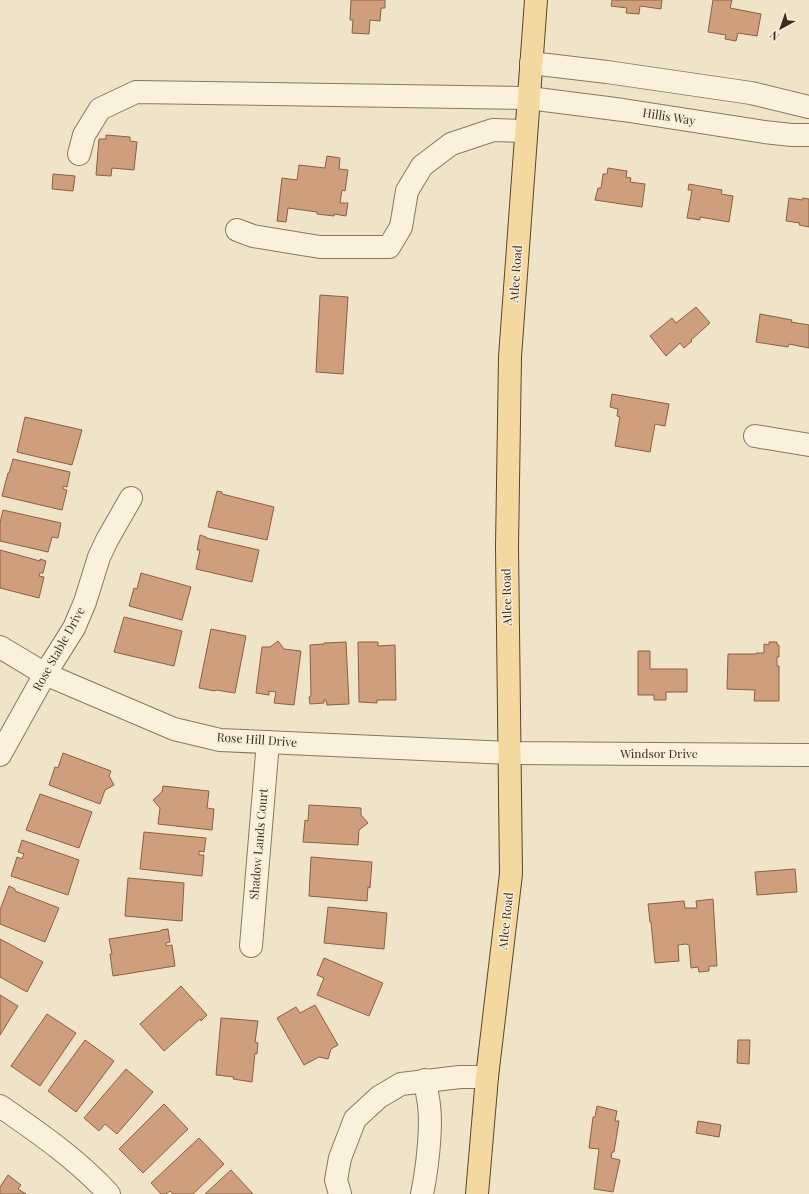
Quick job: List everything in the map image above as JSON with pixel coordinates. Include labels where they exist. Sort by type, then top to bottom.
[{"type":"main road","name":"Atlee Road","points":[[476,1194],[487,1077],[511,874],[507,547],[510,357],[536,0]]},
{"type":"street","points":[[532,63],[607,72],[751,93],[809,106]]},
{"type":"street","name":"Hillis Way","points":[[79,154],[84,135],[100,108],[136,92],[529,98],[624,110],[764,132],[809,136]]},
{"type":"street","points":[[237,230],[253,236],[320,247],[389,247],[401,227],[407,191],[422,166],[451,144],[486,132],[493,130],[526,131]]},
{"type":"street","points":[[755,436],[809,445]]},
{"type":"street","name":"Rose Stable Drive","points":[[0,755],[45,674],[74,628],[85,602],[102,551],[131,498]]},
{"type":"street","name":"Rose Hill Drive","points":[[0,647],[45,674],[174,729],[220,740],[510,753]]},
{"type":"street","name":"Shadow Lands Court","points":[[251,946],[268,742]]},
{"type":"street","name":"Windsor Drive","points":[[510,753],[809,755]]},
{"type":"street","points":[[340,1194],[336,1180],[340,1158],[355,1119],[379,1097],[400,1084],[460,1077],[487,1077]]},
{"type":"street","points":[[422,1194],[425,1180],[429,1106],[424,1080]]},
{"type":"street","points":[[0,1106],[55,1144],[100,1184],[109,1194]]},
{"type":"building","points":[[351,0],[385,0],[385,8],[381,8],[380,21],[370,20],[369,34],[352,33],[353,20],[350,20]]},
{"type":"building","points":[[612,0],[662,0],[661,9],[640,6],[639,14],[626,13],[627,8],[611,6]]},
{"type":"building","points":[[713,0],[732,0],[730,8],[761,14],[757,36],[738,33],[736,41],[725,39],[726,35],[708,32]]},
{"type":"building","points":[[106,135],[130,137],[130,141],[137,142],[134,170],[112,168],[111,176],[96,175],[99,139],[106,139]]},
{"type":"building","points":[[327,156],[340,158],[339,169],[348,170],[345,191],[342,190],[340,203],[348,203],[346,216],[317,214],[317,212],[288,208],[286,222],[277,221],[282,178],[297,180],[299,165],[325,168]]},
{"type":"building","points":[[608,168],[627,171],[626,177],[631,178],[630,182],[645,184],[642,207],[595,200],[598,188],[601,188],[603,174],[607,174]]},
{"type":"building","points":[[53,174],[75,176],[73,191],[52,189]]},
{"type":"building","points":[[689,184],[722,190],[721,194],[733,196],[729,222],[700,217],[700,220],[687,218],[692,190],[688,190]]},
{"type":"building","points":[[789,198],[802,200],[803,198],[809,199],[809,227],[799,225],[800,223],[786,221]]},
{"type":"building","points":[[320,295],[348,297],[343,374],[316,372]]},
{"type":"building","points":[[696,307],[710,323],[684,348],[680,343],[666,356],[650,336],[672,318],[676,323]]},
{"type":"building","points":[[760,314],[809,325],[809,348],[789,344],[788,347],[756,342]]},
{"type":"building","points":[[612,394],[669,404],[665,426],[655,424],[650,452],[615,446],[620,417],[617,416],[618,409],[610,407]]},
{"type":"building","points":[[25,417],[82,430],[72,465],[17,452]]},
{"type":"building","points":[[13,459],[70,472],[67,487],[63,486],[63,489],[67,490],[62,510],[2,496]]},
{"type":"building","points":[[217,491],[222,492],[222,494],[274,507],[267,540],[208,527]]},
{"type":"building","points":[[3,510],[61,523],[58,538],[52,537],[48,552],[0,541],[0,523]]},
{"type":"building","points":[[200,535],[206,538],[259,550],[252,582],[196,569],[200,550],[197,550]]},
{"type":"building","points":[[0,550],[40,561],[40,559],[46,561],[43,573],[40,573],[39,576],[44,577],[39,598],[0,588]]},
{"type":"building","points":[[141,573],[191,587],[182,620],[129,606],[134,588],[137,589]]},
{"type":"building","points":[[124,617],[182,631],[174,666],[114,652]]},
{"type":"building","points":[[211,629],[246,636],[235,693],[199,688]]},
{"type":"building","points":[[278,641],[284,649],[301,651],[294,705],[274,703],[276,692],[269,691],[269,695],[256,693],[262,647],[270,647]]},
{"type":"building","points":[[346,642],[349,704],[327,705],[326,700],[324,700],[324,703],[310,704],[310,645]]},
{"type":"building","points":[[358,642],[378,642],[378,646],[395,645],[396,700],[377,700],[377,703],[359,702]]},
{"type":"building","points":[[769,642],[777,642],[777,645],[779,645],[777,666],[779,666],[779,701],[754,701],[755,690],[727,689],[728,654],[764,653],[764,644],[769,645]]},
{"type":"building","points":[[638,651],[650,651],[650,669],[687,669],[687,692],[666,692],[666,700],[654,700],[654,695],[638,695]]},
{"type":"building","points":[[63,753],[111,771],[109,776],[114,785],[105,790],[100,804],[49,785],[55,767],[58,768]]},
{"type":"building","points":[[163,786],[209,791],[207,808],[214,809],[212,830],[158,824],[160,808],[153,800],[162,792]]},
{"type":"building","points":[[40,794],[92,812],[79,848],[26,830]]},
{"type":"building","points":[[309,805],[361,808],[361,815],[368,823],[359,830],[358,845],[303,842],[305,820],[308,821]]},
{"type":"building","points":[[144,832],[206,838],[204,852],[199,851],[199,855],[204,855],[202,876],[140,869]]},
{"type":"building","points":[[22,840],[79,860],[68,895],[11,876],[17,857],[22,859],[24,854],[18,852]]},
{"type":"building","points":[[311,857],[372,862],[370,888],[368,887],[367,901],[309,896]]},
{"type":"building","points":[[795,869],[797,892],[757,895],[755,872]]},
{"type":"building","points":[[128,878],[184,883],[182,921],[125,916]]},
{"type":"building","points":[[9,886],[15,889],[15,891],[59,908],[45,942],[0,924],[0,910]]},
{"type":"building","points":[[713,899],[717,966],[709,966],[709,971],[699,972],[698,967],[691,968],[689,945],[686,944],[678,945],[679,961],[655,963],[648,904],[684,901],[685,908],[697,908],[696,901]]},
{"type":"building","points":[[328,907],[387,913],[384,949],[324,943]]},
{"type":"building","points":[[168,929],[170,942],[166,943],[166,946],[172,945],[175,966],[113,976],[110,954],[112,954],[109,939]]},
{"type":"building","points":[[0,939],[43,962],[27,992],[0,977]]},
{"type":"building","points":[[324,958],[383,983],[369,1016],[317,995],[324,978],[317,975]]},
{"type":"building","points":[[181,986],[207,1015],[201,1021],[200,1019],[164,1051],[140,1024]]},
{"type":"building","points":[[0,995],[18,1006],[0,1035]]},
{"type":"building","points":[[315,1005],[338,1045],[331,1049],[328,1059],[319,1057],[304,1065],[277,1018],[296,1007],[300,1013]]},
{"type":"building","points":[[47,1014],[76,1033],[40,1086],[11,1066]]},
{"type":"building","points":[[221,1018],[258,1021],[255,1042],[258,1043],[257,1054],[255,1053],[252,1082],[233,1079],[234,1077],[216,1075]]},
{"type":"building","points":[[85,1040],[114,1061],[76,1112],[48,1091]]},
{"type":"building","points":[[738,1040],[750,1040],[749,1064],[737,1063]]},
{"type":"building","points":[[126,1069],[153,1092],[117,1134],[105,1124],[99,1131],[84,1118]]},
{"type":"building","points":[[164,1104],[188,1129],[143,1173],[119,1149]]},
{"type":"building","points":[[597,1106],[617,1111],[615,1121],[619,1121],[614,1152],[612,1152],[611,1158],[620,1160],[613,1192],[594,1189],[599,1149],[589,1148],[593,1117],[595,1117]]},
{"type":"building","points":[[698,1121],[721,1125],[719,1137],[696,1133]]},
{"type":"building","points":[[199,1138],[224,1164],[193,1194],[173,1194],[170,1191],[166,1194],[161,1194],[151,1183]]},
{"type":"building","points":[[231,1170],[253,1194],[205,1194]]},
{"type":"building","points":[[8,1175],[21,1185],[18,1189],[26,1194],[0,1194],[0,1187]]}]
